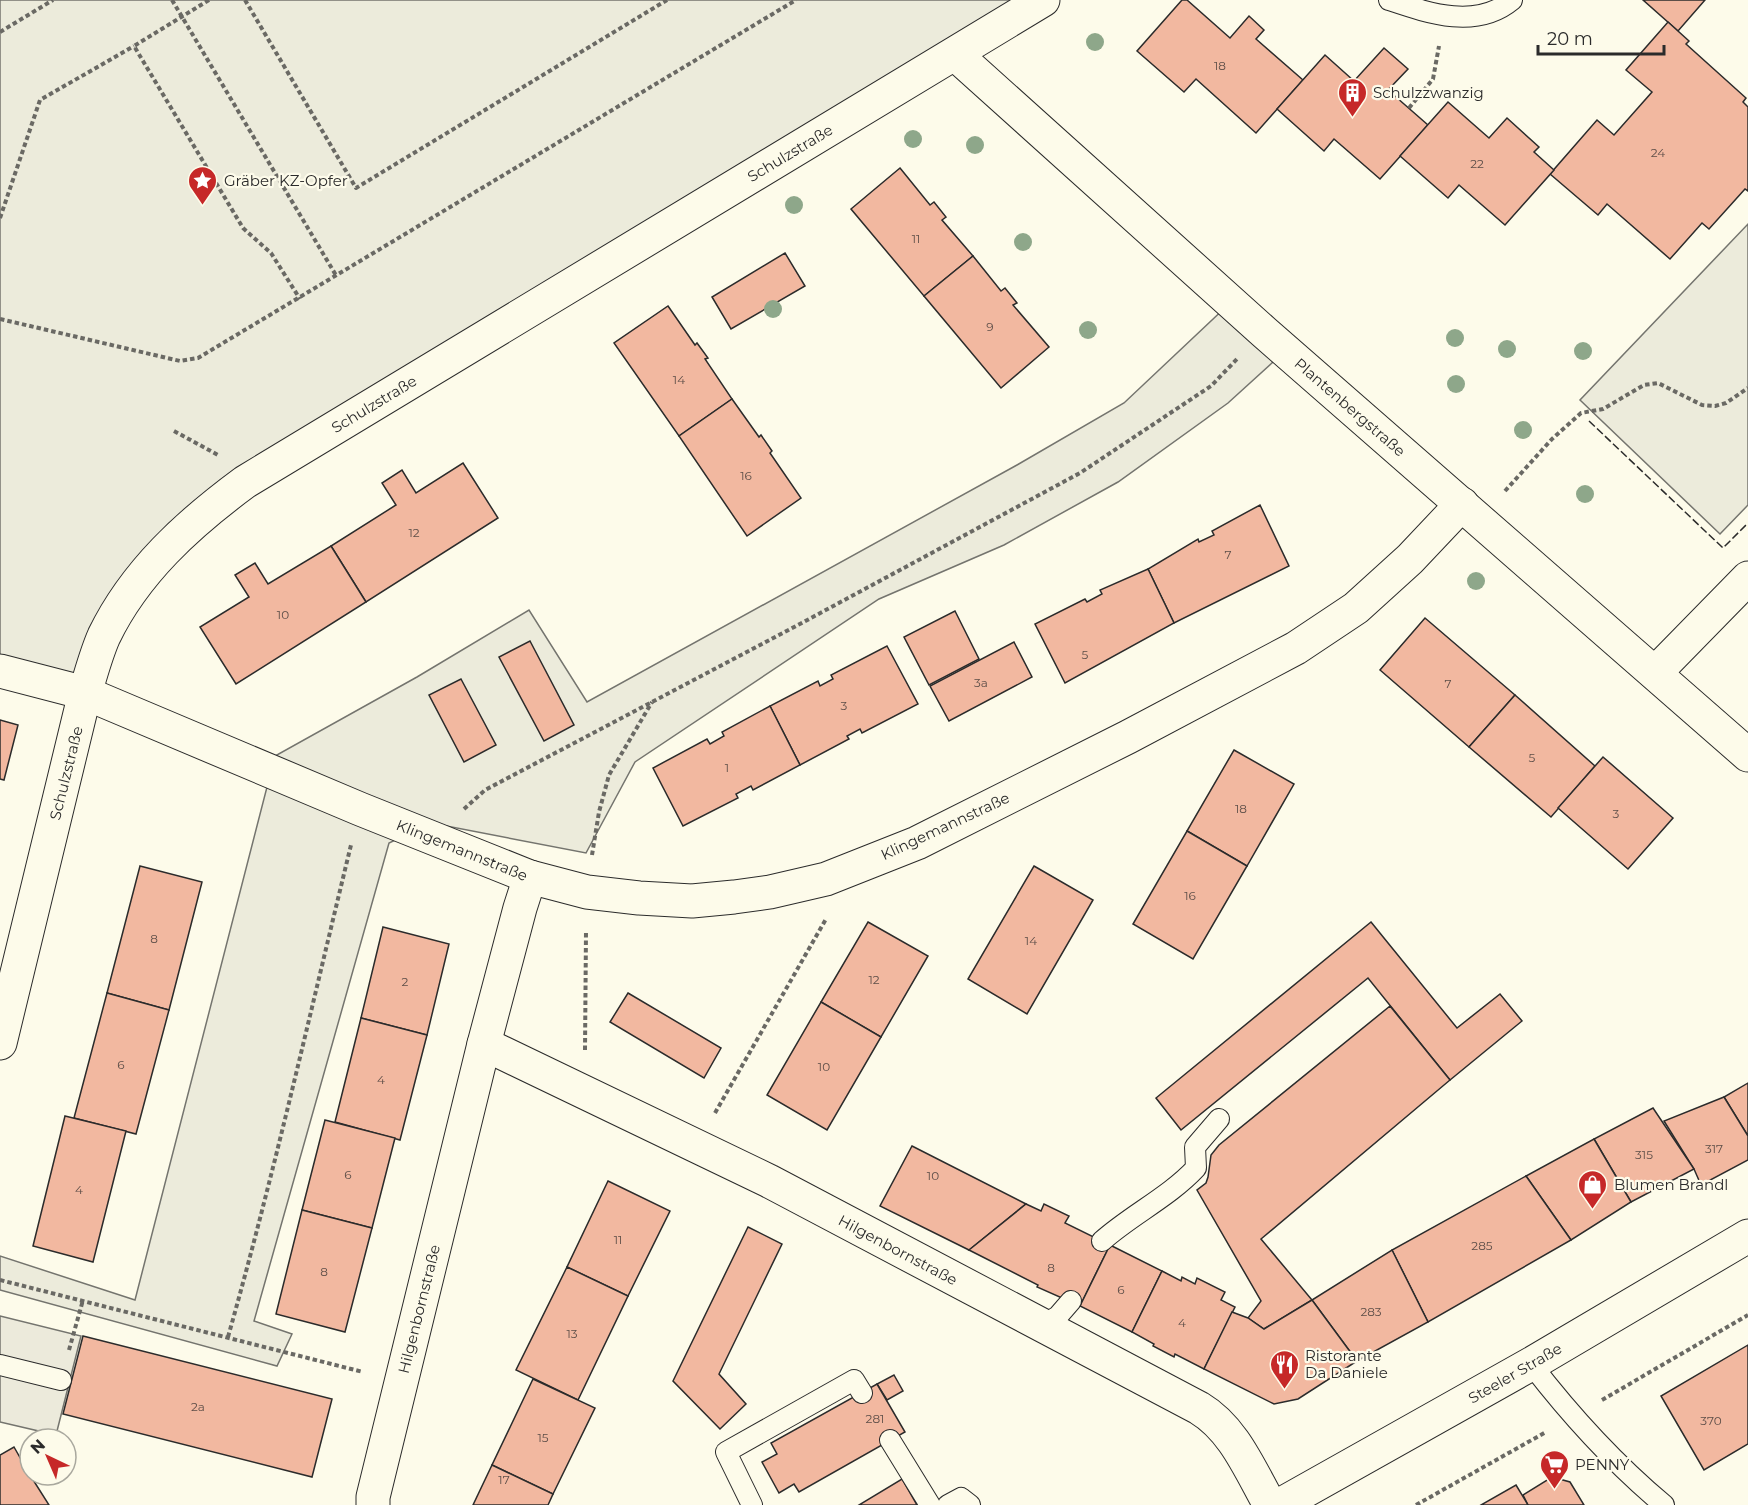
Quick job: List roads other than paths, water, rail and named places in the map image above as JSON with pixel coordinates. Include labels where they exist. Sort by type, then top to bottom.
[{"type":"street","name":"Schulzstraße","points":[[0,1043],[85,693],[104,637],[132,589],[168,546],[208,509],[245,482],[1043,0]]},
{"type":"street","name":"Plantenbergstraße","points":[[955,54],[1264,332],[1748,755]]},
{"type":"street","name":"Klingemannstraße","points":[[0,671],[85,693],[360,809],[530,877],[587,892],[692,901],[770,892],[826,879],[917,843],[1128,737],[1314,637],[1356,608],[1410,559],[1471,512]]},
{"type":"street","points":[[1655,673],[1748,578]]},
{"type":"street","name":"Hilgenbornstraße","points":[[373,1505],[373,1497],[484,1044],[530,877]]},
{"type":"street","name":"Hilgenbornstraße","points":[[484,1044],[769,1181],[1212,1416],[1233,1441],[1270,1505]]},
{"type":"street","name":"Steeler Straße","points":[[1280,1505],[1531,1364],[1748,1236]]},
{"type":"lane","points":[[1389,0],[1445,16],[1476,17],[1512,0]]},
{"type":"lane","points":[[1102,1241],[1120,1225],[1185,1180],[1196,1168],[1195,1147],[1219,1119]]},
{"type":"lane","points":[[1042,1326],[1058,1316],[1071,1302]]},
{"type":"lane","points":[[1531,1364],[1572,1417],[1635,1481],[1664,1505]]},
{"type":"lane","points":[[0,1365],[61,1380]]},
{"type":"lane","points":[[752,1505],[726,1452],[854,1380],[862,1393]]},
{"type":"lane","points":[[890,1440],[930,1505]]},
{"type":"lane","points":[[948,1505],[961,1498],[970,1505]]},
{"type":"place","name":"Schulzzwanzig","points":[[1352,118]]},
{"type":"place","name":"Gräber KZ-Opfer","points":[[203,206]]},
{"type":"place","name":"Blumen Brandl","points":[[1593,1210]]},
{"type":"place","name":"Ristorante Da Daniele","points":[[1284,1390]]},
{"type":"place","name":"PENNY","points":[[1554,1490]]}]
